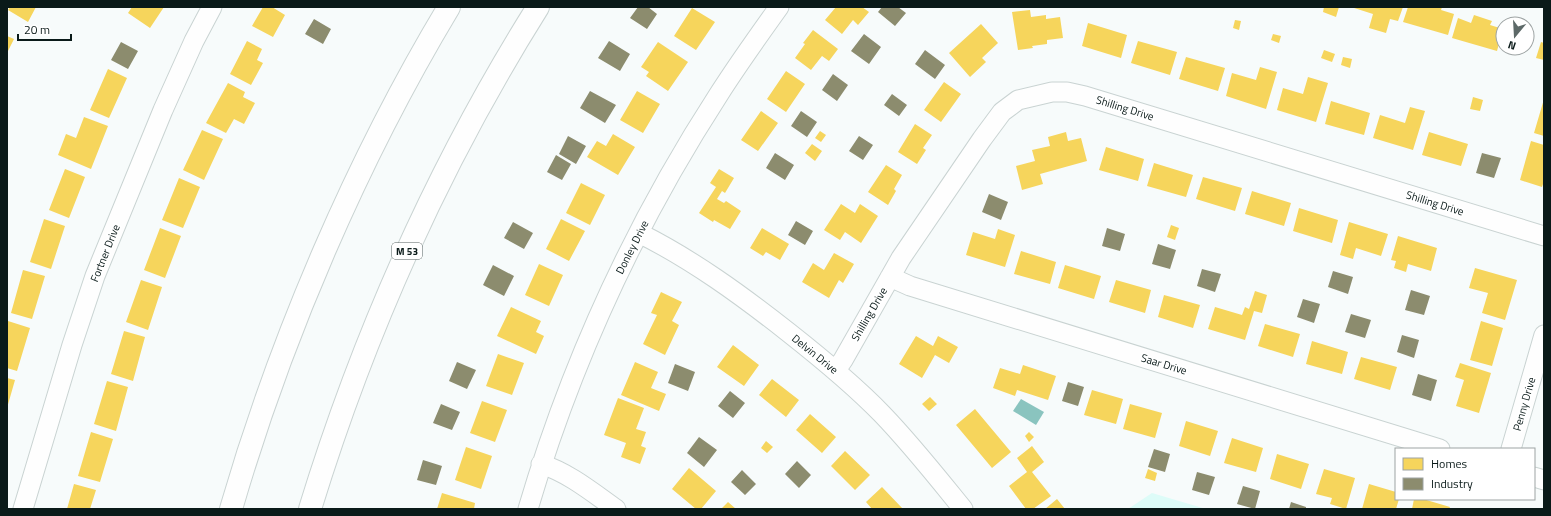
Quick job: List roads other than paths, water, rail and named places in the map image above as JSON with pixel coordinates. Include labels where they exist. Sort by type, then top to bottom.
[{"type":"highway","points":[[231,509],[275,377],[329,243],[387,120],[449,7]]},
{"type":"highway","name":"M 53","points":[[310,509],[343,408],[401,265],[460,142],[538,7]]},
{"type":"street","name":"Fortner Drive","points":[[23,509],[72,345],[95,276],[163,110],[194,40],[212,7]]},
{"type":"street","name":"Donley Drive","points":[[528,509],[541,464],[590,336],[639,233],[678,161],[719,94],[780,7]]},
{"type":"street","name":"Shilling Drive","points":[[836,370],[890,276],[1002,112],[1018,100],[1052,92],[1067,92],[1086,96],[1544,236]]},
{"type":"street","name":"Delvin Drive","points":[[639,233],[690,261],[747,300],[836,370],[882,414],[924,461],[963,509]]},
{"type":"street","name":"Saar Drive","points":[[890,276],[910,286],[1437,448]]},
{"type":"street","name":"Penny Drive","points":[[1511,448],[1544,335]]},
{"type":"street","points":[[541,464],[552,468],[578,482],[616,509]]},
{"type":"water","points":[[1021,399],[1044,412],[1036,425],[1013,411]]}]
